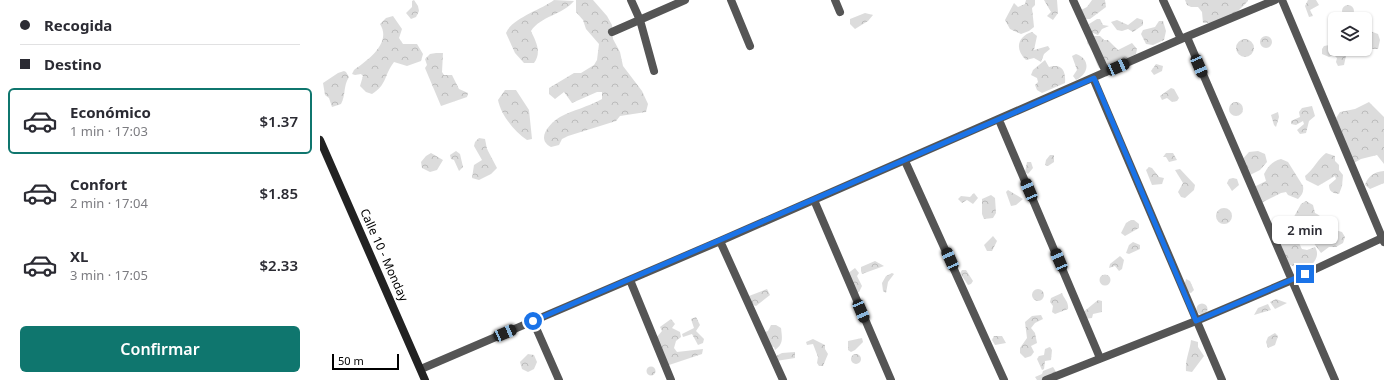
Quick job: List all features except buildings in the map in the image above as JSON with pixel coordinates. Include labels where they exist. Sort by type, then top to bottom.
[{"type":"street","points":[[631,0],[640,20],[654,71]]},
{"type":"street","points":[[612,32],[685,0]]},
{"type":"street","points":[[731,0],[750,46]]},
{"type":"street","points":[[835,0],[840,12]]},
{"type":"street","points":[[1073,0],[1106,72]]},
{"type":"street","points":[[1163,0],[1184,38],[1335,380]]},
{"type":"street","points":[[1046,380],[1196,321],[1383,239],[1282,0]]},
{"type":"street","points":[[421,369],[720,242],[1269,1]]},
{"type":"street","points":[[1094,78],[1222,380]]},
{"type":"street","points":[[999,120],[1100,358]]},
{"type":"street","name":"Calle 10 - Monday","points":[[320,140],[425,380]]},
{"type":"street","points":[[905,161],[1004,380]]},
{"type":"street","points":[[814,200],[890,380]]},
{"type":"street","points":[[720,242],[783,380]]},
{"type":"street","points":[[630,280],[671,380]]},
{"type":"street","points":[[533,321],[559,380]]},
{"type":"green space","points":[[414,0],[419,11],[416,17],[411,19],[406,13],[412,7],[412,1]]},
{"type":"green space","points":[[554,0],[574,1],[569,6],[535,26],[531,31],[535,39],[538,55],[534,63],[524,63],[515,53],[506,33],[514,23]]},
{"type":"green space","points":[[576,0],[593,0],[607,16],[612,25],[613,39],[620,52],[623,66],[642,91],[648,104],[646,112],[620,116],[616,121],[568,136],[562,139],[559,145],[551,147],[546,144],[544,136],[552,123],[560,117],[602,99],[602,92],[597,92],[572,103],[564,92],[555,99],[549,94],[549,88],[574,73],[581,73],[594,65],[597,60],[599,44],[586,29],[583,20],[576,12]]},
{"type":"green space","points":[[1026,0],[1035,0],[1035,5],[1032,8],[1034,27],[1021,34],[1010,29],[1005,20],[1014,3],[1018,7],[1025,4]]},
{"type":"green space","points":[[1044,0],[1057,0],[1058,13],[1053,20],[1047,16],[1051,12]]},
{"type":"green space","points":[[1092,0],[1105,0],[1106,7],[1090,19],[1084,19],[1077,12],[1087,7]]},
{"type":"green space","points":[[1185,0],[1248,1],[1228,18],[1217,22],[1203,23],[1202,12],[1198,7],[1191,7],[1187,5]]},
{"type":"green space","points":[[1308,0],[1316,0],[1319,5],[1310,10],[1313,16],[1309,17],[1305,6]]},
{"type":"green space","points":[[1346,5],[1350,5],[1354,9],[1354,12],[1342,12],[1342,9]]},
{"type":"green space","points":[[865,13],[873,15],[868,21],[855,29],[850,24],[850,19]]},
{"type":"green space","points":[[393,16],[402,29],[399,38],[403,44],[417,44],[423,54],[421,61],[407,66],[394,62],[383,83],[377,91],[372,94],[366,92],[360,86],[363,76],[361,74],[352,74],[354,70],[372,56],[377,50],[383,38],[383,31],[380,24],[386,18]]},
{"type":"green space","points":[[1137,18],[1143,20],[1143,25],[1133,32],[1128,29],[1122,31],[1117,30],[1111,22],[1117,20],[1128,25]]},
{"type":"green space","points":[[1097,19],[1100,19],[1103,25],[1109,26],[1102,29],[1098,35],[1091,32],[1089,24]]},
{"type":"green space","points":[[1159,21],[1163,21],[1166,31],[1164,40],[1153,45],[1146,44],[1141,34],[1143,30],[1155,27]]},
{"type":"green space","points":[[1032,32],[1037,36],[1034,50],[1048,46],[1050,49],[1044,54],[1041,62],[1034,58],[1026,60],[1020,52],[1019,43],[1023,37]]},
{"type":"green space","points":[[1372,32],[1378,34],[1380,40],[1378,49],[1372,49]]},
{"type":"green space","points":[[1092,36],[1100,36],[1104,40],[1108,40],[1118,50],[1132,43],[1137,49],[1136,54],[1104,69],[1099,68],[1087,43],[1088,39]]},
{"type":"green space","points":[[1264,36],[1268,36],[1272,42],[1268,48],[1264,48],[1260,44],[1260,40]]},
{"type":"green space","points":[[1245,39],[1251,42],[1254,48],[1251,54],[1245,57],[1239,54],[1236,48],[1239,42]]},
{"type":"green space","points":[[1328,45],[1328,56],[1332,56],[1329,57],[1322,54],[1322,49],[1324,46]]},
{"type":"green space","points":[[443,53],[442,72],[444,75],[452,75],[459,89],[468,93],[467,97],[441,106],[425,68],[427,65],[425,59],[430,54]]},
{"type":"green space","points":[[1076,54],[1084,59],[1086,63],[1086,70],[1084,74],[1076,80],[1073,76],[1077,70],[1072,56]]},
{"type":"green space","points":[[1335,56],[1346,56],[1344,65],[1338,66],[1336,62],[1337,58]]},
{"type":"green space","points":[[1045,60],[1049,67],[1057,66],[1062,69],[1065,75],[1065,83],[1042,93],[1037,90],[1035,85],[1038,82],[1037,78],[1031,75],[1033,70]]},
{"type":"green space","points":[[1156,64],[1163,66],[1162,71],[1154,75],[1151,71]]},
{"type":"green space","points":[[344,71],[349,77],[346,84],[343,101],[341,104],[332,107],[329,98],[325,95],[323,83],[338,73]]},
{"type":"green space","points":[[1171,88],[1174,89],[1179,98],[1177,101],[1172,102],[1167,98],[1162,100],[1160,96]]},
{"type":"green space","points":[[505,90],[516,90],[529,110],[532,139],[527,140],[517,132],[502,111],[498,100]]},
{"type":"green space","points":[[1236,102],[1241,104],[1243,109],[1241,114],[1236,116],[1231,114],[1229,109],[1231,104]]},
{"type":"green space","points":[[1369,102],[1384,117],[1384,164],[1377,155],[1361,159],[1352,164],[1336,118],[1340,112],[1355,109]]},
{"type":"green space","points":[[1312,106],[1315,116],[1309,121],[1306,133],[1300,134],[1297,130],[1304,124],[1303,121],[1296,125],[1291,124],[1291,121],[1300,117],[1299,112],[1302,108]]},
{"type":"green space","points":[[1278,112],[1279,117],[1276,127],[1271,115]]},
{"type":"green space","points":[[479,138],[485,139],[487,149],[497,168],[491,174],[479,180],[472,178],[474,165],[482,160],[474,146],[475,142]]},
{"type":"green space","points":[[456,151],[460,154],[463,167],[459,171],[450,155]]},
{"type":"green space","points":[[1258,151],[1265,154],[1267,162],[1260,170],[1250,175],[1240,162],[1249,152]]},
{"type":"green space","points":[[431,153],[443,160],[437,170],[430,172],[422,168],[421,162]]},
{"type":"green space","points":[[1166,153],[1173,153],[1177,160],[1169,162],[1166,157],[1163,157]]},
{"type":"green space","points":[[1326,153],[1335,156],[1335,161],[1339,165],[1339,170],[1343,175],[1342,186],[1339,194],[1332,192],[1329,187],[1329,185],[1336,179],[1335,176],[1318,186],[1306,180],[1305,176]]},
{"type":"green space","points":[[1050,155],[1054,155],[1054,162],[1048,166],[1045,165],[1046,160]]},
{"type":"green space","points":[[1281,159],[1288,162],[1303,186],[1301,196],[1298,199],[1288,195],[1286,192],[1259,204],[1252,188],[1266,181],[1264,174],[1267,169],[1273,163]]},
{"type":"green space","points":[[1027,162],[1031,162],[1033,168],[1028,174],[1025,172]]},
{"type":"green space","points":[[1149,167],[1152,168],[1159,177],[1164,178],[1162,184],[1152,185],[1146,170]]},
{"type":"green space","points":[[1180,169],[1195,185],[1194,190],[1185,198],[1181,197],[1178,192],[1183,183],[1175,170]]},
{"type":"green space","points":[[1384,171],[1384,183],[1370,189],[1365,185],[1372,175],[1377,172]]},
{"type":"green space","points":[[1229,179],[1237,179],[1239,185],[1232,191],[1227,183]]},
{"type":"green space","points":[[1008,190],[1023,199],[1016,205],[1011,206],[1006,192]]},
{"type":"green space","points":[[974,193],[978,198],[973,204],[967,200],[962,203],[958,199],[961,196],[970,197]]},
{"type":"green space","points":[[991,195],[995,198],[996,213],[993,218],[984,219],[982,214],[982,199]]},
{"type":"green space","points":[[1306,201],[1313,205],[1315,213],[1323,220],[1325,230],[1317,233],[1311,229],[1296,235],[1290,224],[1301,204]]},
{"type":"green space","points":[[1221,208],[1227,208],[1232,213],[1230,222],[1227,224],[1221,224],[1216,219],[1216,213]]},
{"type":"green space","points":[[1134,220],[1139,224],[1139,228],[1125,236],[1121,233],[1126,223]]},
{"type":"green space","points":[[1283,229],[1293,233],[1302,249],[1307,250],[1315,247],[1317,256],[1309,268],[1298,268],[1285,263],[1281,255],[1279,241]]},
{"type":"green space","points":[[1335,230],[1342,232],[1345,237],[1343,243],[1336,247],[1329,247],[1321,253],[1313,242],[1316,240],[1317,236],[1333,240],[1332,232]]},
{"type":"green space","points":[[993,236],[997,241],[992,251],[987,251],[984,245]]},
{"type":"green space","points":[[1133,242],[1140,245],[1140,249],[1129,254],[1126,253],[1129,245]]},
{"type":"green space","points":[[1120,256],[1124,260],[1122,269],[1119,271],[1115,266],[1109,268],[1110,264]]},
{"type":"green space","points":[[875,261],[884,266],[862,274],[861,267]]},
{"type":"green space","points":[[855,268],[859,273],[857,276],[862,286],[859,292],[855,293],[847,274]]},
{"type":"green space","points":[[962,270],[966,270],[973,281],[971,284],[968,285],[960,273]]},
{"type":"green space","points":[[892,273],[894,274],[888,282],[886,293],[883,291],[882,283],[886,276]]},
{"type":"green space","points":[[1105,274],[1109,276],[1111,280],[1109,284],[1105,286],[1101,284],[1099,280],[1101,276]]},
{"type":"green space","points":[[1186,279],[1190,281],[1194,290],[1191,293],[1187,292],[1185,283]]},
{"type":"green space","points":[[767,289],[770,295],[756,306],[750,304],[748,301],[749,296]]},
{"type":"green space","points":[[1036,289],[1040,289],[1044,295],[1040,301],[1036,301],[1032,297],[1032,293]]},
{"type":"green space","points":[[1062,293],[1067,302],[1068,309],[1055,314],[1052,312],[1053,306],[1050,302],[1051,298]]},
{"type":"green space","points":[[1276,299],[1287,303],[1275,309],[1270,302]]},
{"type":"green space","points":[[1098,300],[1102,301],[1102,312],[1093,314],[1092,318],[1084,319],[1081,314]]},
{"type":"green space","points":[[1200,304],[1204,304],[1206,305],[1206,313],[1200,314],[1197,311],[1197,307]]},
{"type":"green space","points":[[1268,304],[1271,310],[1254,315],[1258,308]]},
{"type":"green space","points":[[1041,315],[1043,319],[1035,323],[1031,328],[1035,333],[1037,343],[1031,346],[1034,352],[1031,356],[1025,358],[1020,353],[1020,348],[1027,338],[1025,322],[1032,316]]},
{"type":"green space","points":[[696,317],[700,325],[696,331],[704,339],[703,343],[698,345],[692,334],[683,337],[682,334],[694,328],[691,319]]},
{"type":"green space","points":[[671,319],[675,324],[672,328],[680,332],[681,337],[676,341],[674,348],[677,352],[703,349],[702,354],[666,366],[656,338],[662,331],[660,327]]},
{"type":"green space","points":[[771,325],[776,325],[781,328],[781,343],[775,350],[774,347],[768,346],[765,332],[768,331]]},
{"type":"green space","points":[[1275,333],[1278,336],[1275,345],[1268,348],[1266,342],[1268,337]]},
{"type":"green space","points":[[994,336],[1002,336],[1006,343],[995,345],[992,340]]},
{"type":"green space","points":[[862,338],[863,342],[855,350],[851,352],[848,350],[848,341]]},
{"type":"green space","points":[[813,339],[825,345],[825,349],[828,354],[823,366],[819,366],[817,363],[818,357],[813,344],[807,345],[806,342]]},
{"type":"green space","points":[[1191,340],[1198,342],[1198,347],[1204,356],[1192,372],[1186,371],[1186,363]]},
{"type":"green space","points":[[1050,347],[1052,350],[1051,360],[1045,361],[1044,369],[1042,370],[1037,359],[1039,356],[1044,355],[1045,349]]},
{"type":"green space","points":[[795,352],[795,358],[776,361],[774,357],[782,353]]},
{"type":"green space","points":[[528,354],[534,355],[537,362],[534,369],[528,372],[522,369],[520,362]]},
{"type":"green space","points":[[854,354],[858,354],[860,355],[860,363],[854,364],[851,361],[851,357]]},
{"type":"green space","points":[[651,366],[656,371],[651,376],[646,371]]},
{"type":"green space","points":[[1053,367],[1058,375],[1049,380],[1037,380],[1035,377],[1042,374],[1043,371]]},
{"type":"route","points":[[533,321],[720,242],[1094,78],[1196,321],[1305,274]]}]
